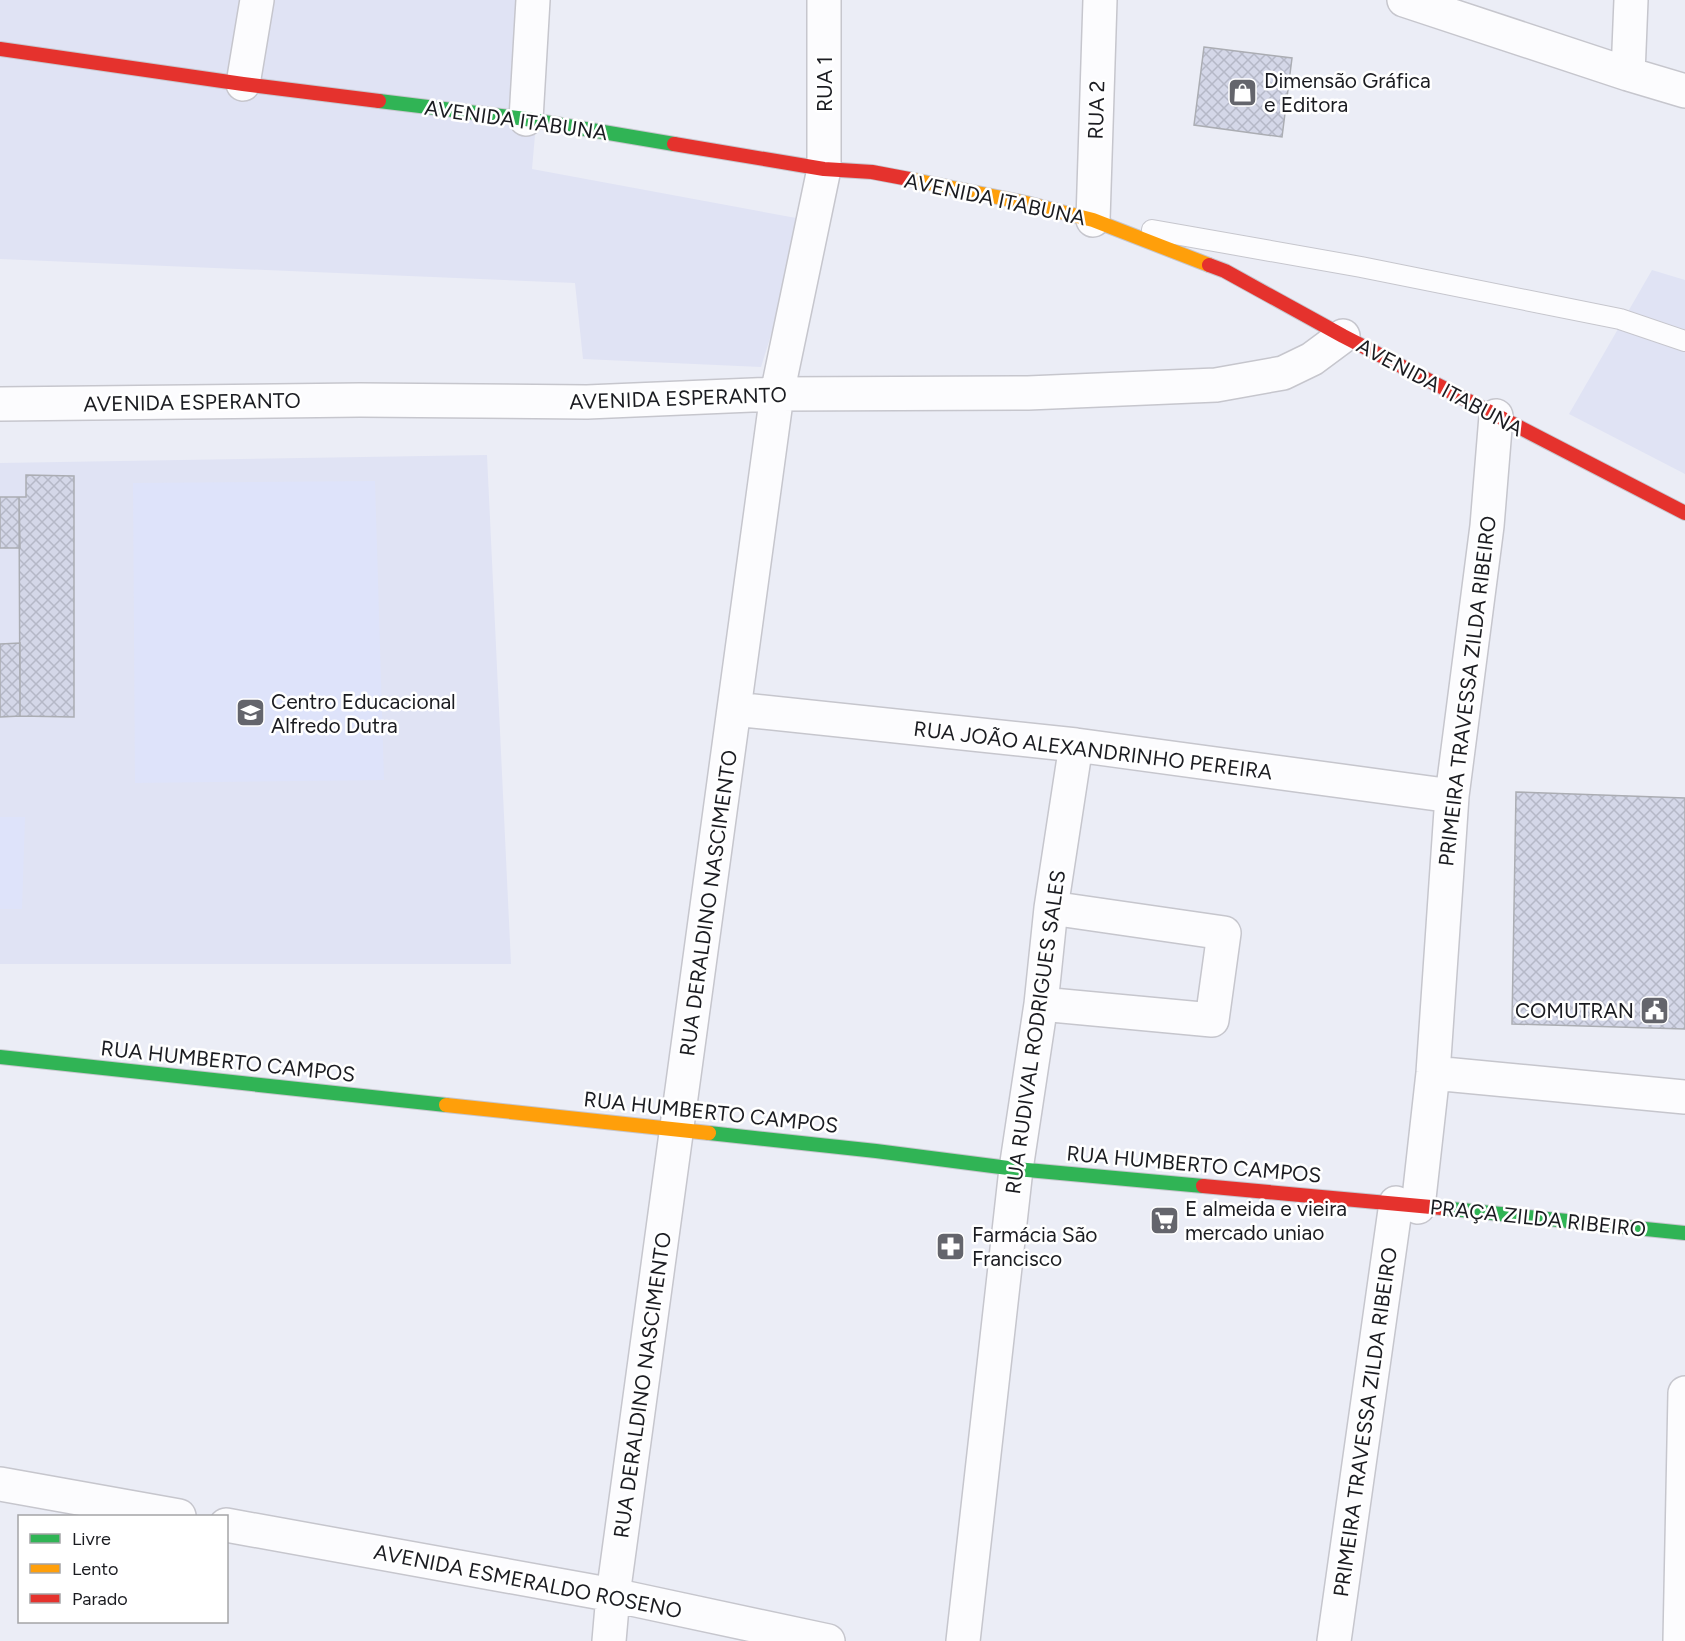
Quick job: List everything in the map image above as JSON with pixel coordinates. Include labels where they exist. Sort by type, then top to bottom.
[{"type":"main road","name":"AVENIDA ITABUNA","points":[[0,49],[243,84],[526,119],[824,168],[872,172],[1026,202],[1093,220],[1225,271],[1496,416],[1685,513]]},
{"type":"main road","name":"RUA HUMBERTO CAMPOS","points":[[0,1057],[864,1150],[1016,1169],[1407,1205]]},
{"type":"main road","name":"PRAÇA ZILDA RIBEIRO","points":[[1407,1205],[1685,1233]]},
{"type":"street","points":[[243,84],[257,0]]},
{"type":"street","points":[[526,119],[533,0]]},
{"type":"street","name":"RUA 1","points":[[824,0],[824,168]]},
{"type":"street","name":"RUA 2","points":[[1093,220],[1100,0]]},
{"type":"street","points":[[1404,0],[1685,91]]},
{"type":"street","points":[[1628,74],[1631,0]]},
{"type":"street","name":"RUA DERALDINO NASCIMENTO","points":[[609,1641],[777,394],[824,168]]},
{"type":"street","name":"AVENIDA ESPERANTO","points":[[0,404],[360,400],[587,402],[777,394],[1028,393],[1216,385],[1283,373],[1312,359],[1344,336]]},
{"type":"street","name":"PRIMEIRA TRAVESSA ZILDA RIBEIRO","points":[[1433,1073],[1452,796],[1487,526],[1496,416]]},
{"type":"street","name":"RUA JOÃO ALEXANDRINHO PEREIRA","points":[[734,709],[1076,745],[1452,796]]},
{"type":"street","name":"RUA RUDIVAL RODRIGUES SALES","points":[[963,1641],[1016,1169],[1041,1004],[1051,908],[1076,745]]},
{"type":"street","points":[[1041,1004],[1212,1020],[1224,933],[1051,908]]},
{"type":"street","points":[[1433,1073],[1685,1097]]},
{"type":"street","name":"PRAÇA ZILDA RIBEIRO","points":[[1407,1205],[1433,1073]]},
{"type":"street","name":"PRIMEIRA TRAVESSA ZILDA RIBEIRO","points":[[1334,1641],[1407,1205]]},
{"type":"street","points":[[1680,1641],[1685,1393]]},
{"type":"street","points":[[0,1484],[173,1515]]},
{"type":"street","name":"AVENIDA ESMERALDO ROSENO","points":[[228,1525],[614,1595],[828,1641]]},
{"type":"lane","points":[[1093,220],[1361,267],[1620,319],[1685,342]]},
{"type":"shaded area","points":[[0,0],[547,0],[532,169],[807,220],[761,367],[583,359],[575,283],[0,259]]},
{"type":"shaded area","points":[[1652,270],[1685,280],[1685,474],[1569,414]]},
{"type":"shaded area","name":"Centro Educacional Alfredo Dutra","points":[[487,455],[511,964],[0,964],[0,463]]},
{"type":"shaded area","points":[[375,481],[384,780],[135,783],[133,483]]},
{"type":"shaded area","points":[[0,817],[25,817],[22,909],[0,909]]},
{"type":"building","name":"Dimensão Gráfica e Editora","points":[[1204,47],[1292,58],[1282,137],[1194,125]]},
{"type":"building","points":[[26,475],[74,476],[74,717],[20,716],[19,497],[26,497]]},
{"type":"building","points":[[0,497],[19,497],[20,548],[0,548]]},
{"type":"building","points":[[20,643],[20,716],[0,717],[0,644]]},
{"type":"building","name":"COMUTRAN","points":[[1516,792],[1685,798],[1685,1029],[1512,1024]]},
{"type":"traffic: fast","points":[[379,101],[526,119],[674,144]]},
{"type":"traffic: fast","points":[[0,1057],[446,1105]]},
{"type":"traffic: fast","points":[[709,1133],[1016,1169],[1203,1186]]},
{"type":"traffic: fast","points":[[1442,1208],[1685,1233]]},
{"type":"traffic: slow","points":[[909,179],[1026,203],[1093,220],[1209,265]]},
{"type":"traffic: slow","points":[[446,1105],[709,1133]]},
{"type":"traffic: jam","points":[[0,49],[379,101]]},
{"type":"traffic: jam","points":[[674,144],[824,169],[872,172],[909,179]]},
{"type":"traffic: jam","points":[[1209,265],[1225,271],[1343,336],[1685,513]]},
{"type":"traffic: jam","points":[[1203,1186],[1442,1208]]},
{"type":"place","name":"Dimensão Gráfica e Editora","points":[[1243,92]]},
{"type":"place","name":"Centro Educacional Alfredo Dutra","points":[[250,713]]},
{"type":"place","name":"COMUTRAN","points":[[1655,1010]]},
{"type":"place","name":"E almeida e vieira mercado uniao","points":[[1164,1220]]},
{"type":"place","name":"Farmácia São Francisco","points":[[951,1246]]}]
